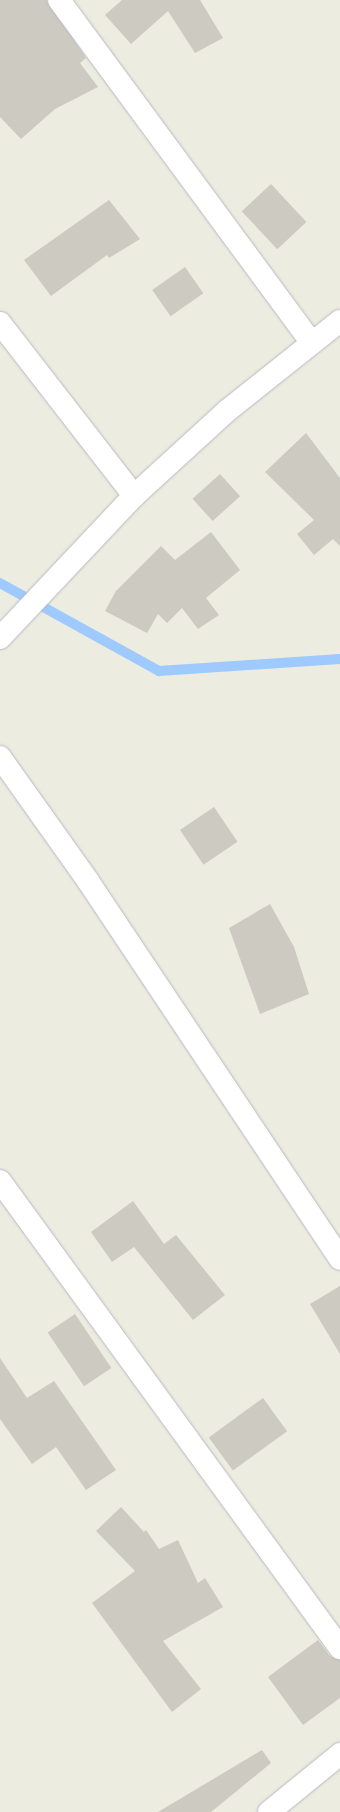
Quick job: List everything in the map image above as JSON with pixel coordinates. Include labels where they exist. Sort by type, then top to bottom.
[{"type":"street","points":[[59,0],[312,343]]},
{"type":"street","points":[[0,638],[134,496],[228,410],[340,321]]},
{"type":"street","points":[[0,323],[134,496]]},
{"type":"street","points":[[0,757],[88,881],[340,1259]]},
{"type":"street","points":[[0,1181],[340,1648]]},
{"type":"street","points":[[269,1812],[340,1754]]},
{"type":"building","points":[[0,0],[47,0],[86,58],[80,63],[98,87],[55,109],[21,139],[0,117]]},
{"type":"building","points":[[122,0],[200,0],[223,38],[195,53],[168,11],[131,44],[105,15]]},
{"type":"building","points":[[271,184],[306,222],[277,249],[242,211]]},
{"type":"building","points":[[109,200],[140,239],[109,258],[107,255],[51,296],[24,260]]},
{"type":"building","points":[[185,267],[203,293],[171,316],[152,290]]},
{"type":"building","points":[[306,433],[340,478],[340,546],[333,539],[314,555],[297,534],[314,520],[265,472]]},
{"type":"building","points":[[220,474],[240,496],[213,521],[193,499]]},
{"type":"building","points":[[211,532],[240,570],[206,598],[219,615],[198,629],[182,608],[167,623],[158,614],[147,633],[105,611],[116,591],[161,546],[175,560]]},
{"type":"building","points":[[214,807],[237,842],[203,865],[180,830]]},
{"type":"building","points":[[270,904],[294,947],[309,994],[260,1014],[229,928]]},
{"type":"building","points":[[133,1201],[164,1244],[176,1235],[225,1295],[193,1320],[134,1247],[112,1262],[91,1232]]},
{"type":"building","points":[[340,1286],[340,1354],[310,1304]]},
{"type":"building","points":[[75,1314],[111,1368],[84,1386],[48,1332]]},
{"type":"building","points":[[0,1358],[27,1398],[54,1381],[116,1470],[86,1490],[56,1447],[32,1464],[0,1419]]},
{"type":"building","points":[[263,1398],[287,1431],[233,1471],[209,1437]]},
{"type":"building","points":[[121,1507],[144,1532],[146,1530],[159,1549],[178,1540],[198,1583],[205,1578],[223,1607],[163,1641],[201,1689],[172,1712],[92,1603],[135,1571],[96,1531]]},
{"type":"building","points":[[318,1640],[330,1656],[340,1660],[340,1698],[303,1725],[268,1677]]},
{"type":"building","points":[[262,1750],[271,1763],[211,1812],[158,1812]]},
{"type":"waterway","points":[[0,583],[159,671],[340,659]]}]
